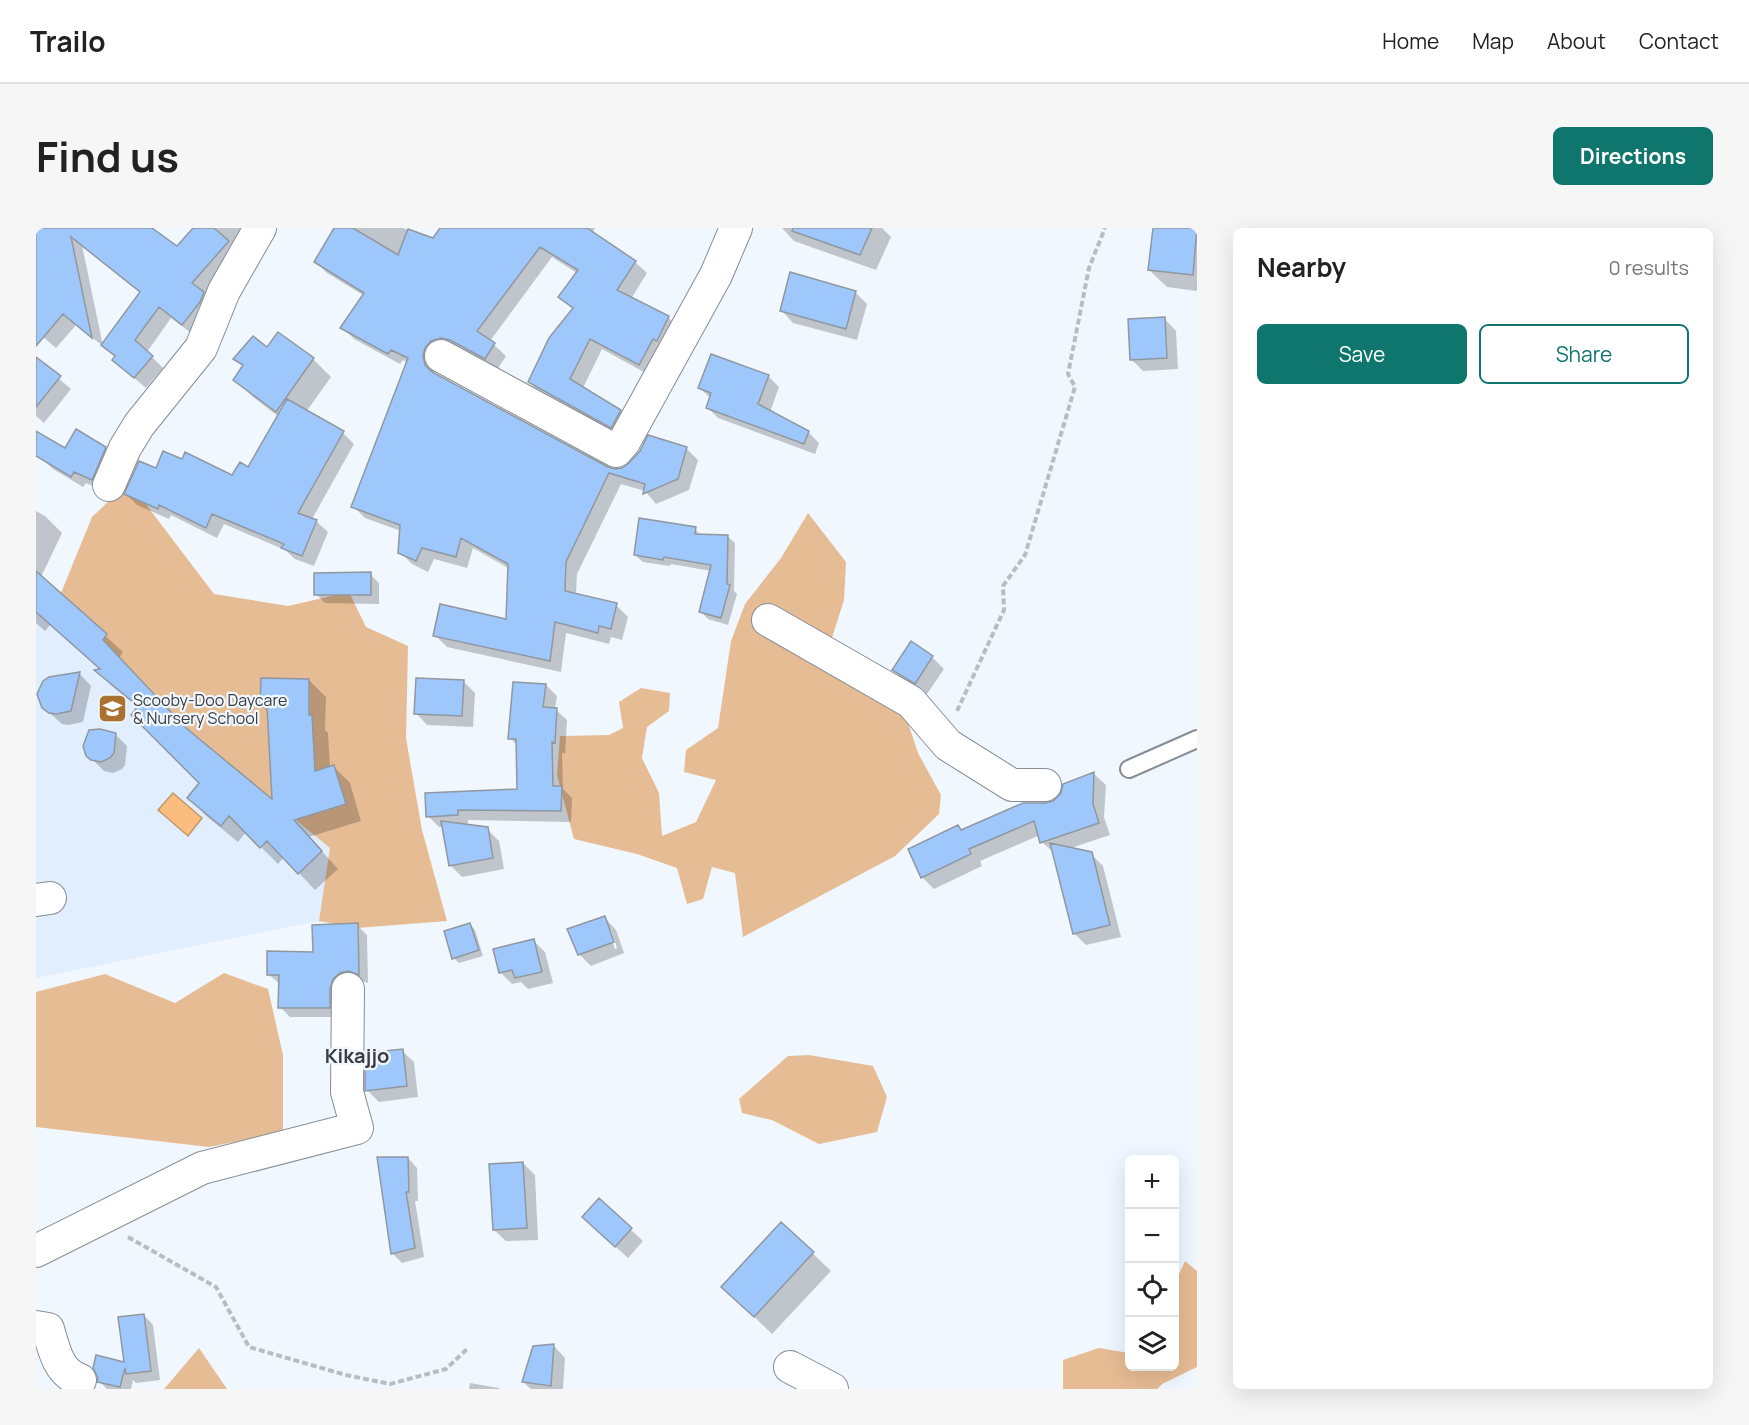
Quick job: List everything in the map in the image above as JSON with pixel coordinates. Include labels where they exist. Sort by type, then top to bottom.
[{"type":"street","points":[[109,485],[125,448],[139,425],[201,348],[224,291],[260,228]]},
{"type":"street","points":[[441,356],[616,451],[624,442],[716,275],[736,228]]},
{"type":"street","points":[[768,620],[911,702],[948,745],[1012,785],[1045,785]]},
{"type":"street","points":[[36,1251],[202,1168],[357,1128],[347,1092],[348,989]]},
{"type":"street","points":[[36,1327],[48,1329],[61,1368],[73,1378],[80,1380]]},
{"type":"street","points":[[790,1367],[832,1389]]},
{"type":"lane","points":[[1129,770],[1197,739]]},
{"type":"path","points":[[954,718],[1004,610],[1004,586],[1025,555],[1075,387],[1068,374],[1089,268],[1105,228]]},
{"type":"path","points":[[118,1232],[216,1287],[249,1347],[346,1376],[390,1384],[446,1369],[467,1349]]},
{"type":"shaded area","points":[[129,482],[214,594],[288,606],[349,592],[366,627],[408,646],[406,738],[422,830],[447,921],[357,928],[319,921],[330,848],[193,736],[103,640],[107,634],[61,593],[92,517]]},
{"type":"shaded area","points":[[808,513],[846,562],[844,600],[830,644],[860,664],[881,665],[900,699],[918,753],[941,795],[939,814],[895,856],[743,937],[735,873],[712,867],[703,899],[687,904],[677,868],[637,854],[574,839],[557,775],[560,736],[609,735],[623,728],[619,702],[641,688],[670,693],[669,711],[647,727],[642,758],[659,793],[662,836],[696,822],[716,780],[684,772],[686,750],[718,728],[731,641],[745,604],[781,558]]},
{"type":"shaded area","name":"Scooby-Doo Daycare & Nursery School","points":[[36,584],[341,834],[319,921],[36,978]]},
{"type":"shaded area","points":[[173,793],[202,818],[188,836],[158,810]]},
{"type":"shaded area","points":[[224,973],[268,989],[283,1055],[283,1132],[209,1147],[36,1127],[36,992],[105,974],[175,1003]]},
{"type":"shaded area","points":[[809,1055],[873,1066],[887,1097],[877,1132],[819,1144],[772,1120],[742,1113],[739,1099],[788,1056]]},
{"type":"shaded area","points":[[1185,1261],[1197,1271],[1197,1367],[1162,1384],[1157,1389],[1063,1389],[1063,1360],[1099,1348],[1125,1352],[1125,1371],[1179,1371],[1179,1274]]},
{"type":"shaded area","points":[[199,1348],[227,1389],[164,1389]]},
{"type":"building","points":[[36,228],[152,228],[177,246],[193,228],[214,228],[229,241],[192,283],[204,292],[200,302],[182,325],[159,307],[135,340],[153,356],[134,378],[112,360],[115,356],[101,345],[140,292],[71,237],[92,338],[63,314],[36,346]]},
{"type":"building","points":[[334,228],[353,228],[398,255],[408,229],[433,238],[440,228],[587,228],[636,261],[617,290],[669,316],[657,341],[653,339],[639,365],[590,339],[570,379],[621,410],[611,428],[528,382],[549,338],[573,308],[558,297],[578,270],[540,247],[477,331],[495,343],[485,359],[450,340],[441,338],[431,341],[425,348],[423,356],[425,365],[432,372],[608,467],[622,468],[629,463],[640,451],[648,435],[687,447],[678,479],[643,494],[645,484],[609,473],[566,562],[565,591],[617,603],[611,629],[599,626],[598,633],[555,622],[550,661],[433,636],[440,604],[506,619],[508,564],[461,538],[456,557],[422,548],[416,561],[398,553],[400,525],[351,507],[408,358],[391,350],[388,354],[340,328],[364,293],[314,262]]},
{"type":"building","points":[[793,228],[872,228],[860,255],[792,231]]},
{"type":"building","points":[[1153,228],[1197,228],[1193,275],[1148,270]]},
{"type":"building","points":[[790,272],[856,291],[846,329],[780,311]]},
{"type":"building","points":[[1165,317],[1167,358],[1130,360],[1128,319]]},
{"type":"building","points":[[278,332],[314,358],[276,412],[233,380],[243,365],[233,359],[253,336],[267,347]]},
{"type":"building","points":[[711,354],[769,375],[758,404],[809,431],[804,444],[706,408],[711,393],[698,388]]},
{"type":"building","points":[[36,357],[61,376],[36,407]]},
{"type":"building","points":[[287,399],[344,431],[298,513],[317,520],[302,556],[281,548],[284,544],[212,514],[206,528],[159,505],[158,509],[124,494],[139,461],[156,468],[163,451],[182,459],[185,452],[232,475],[240,462],[248,467]]},
{"type":"building","points":[[76,429],[106,447],[92,480],[74,472],[71,477],[36,456],[36,431],[65,448]]},
{"type":"building","points":[[639,518],[696,527],[695,534],[728,535],[727,584],[730,585],[721,618],[699,612],[711,565],[664,557],[663,560],[634,555]]},
{"type":"building","points":[[36,571],[107,634],[103,640],[186,728],[272,799],[267,707],[260,707],[261,678],[309,679],[309,715],[312,715],[315,771],[334,765],[346,804],[294,820],[322,851],[298,874],[267,841],[260,848],[229,816],[221,826],[187,798],[199,783],[131,715],[138,706],[94,670],[100,669],[36,612]]},
{"type":"building","points":[[371,572],[371,595],[314,595],[314,573]]},
{"type":"building","points":[[911,641],[933,656],[915,684],[892,670]]},
{"type":"building","points":[[80,672],[71,711],[56,714],[49,713],[42,708],[37,694],[43,681],[49,677]]},
{"type":"building","points":[[416,678],[464,680],[462,716],[414,714]]},
{"type":"building","points":[[513,682],[546,684],[543,707],[557,708],[555,743],[552,742],[553,786],[562,786],[561,811],[458,810],[458,815],[426,817],[425,793],[517,789],[516,739],[508,739]]},
{"type":"building","points":[[100,729],[116,733],[114,753],[110,758],[101,762],[91,760],[86,756],[83,746],[89,730]]},
{"type":"building","points":[[1094,772],[1093,804],[1099,823],[1040,843],[1034,821],[969,849],[971,854],[921,878],[908,849],[958,825],[961,830],[1023,803],[1053,801],[1061,793],[1063,784]]},
{"type":"building","points":[[441,821],[488,827],[493,858],[449,866]]},
{"type":"building","points":[[1050,843],[1092,852],[1110,925],[1073,934]]},
{"type":"building","points":[[605,916],[614,942],[578,955],[567,929]]},
{"type":"building","points":[[358,923],[359,975],[348,971],[340,973],[333,979],[330,989],[330,1008],[278,1008],[279,975],[267,975],[267,951],[313,952],[312,925]]},
{"type":"building","points":[[470,923],[479,950],[452,959],[444,931]]},
{"type":"building","points":[[534,939],[542,972],[515,978],[512,970],[499,973],[493,949]]},
{"type":"building","points":[[403,1049],[407,1086],[365,1091],[365,1053]]},
{"type":"building","points":[[377,1157],[408,1157],[409,1192],[406,1192],[415,1248],[391,1254]]},
{"type":"building","points":[[523,1162],[527,1228],[493,1230],[489,1164]]},
{"type":"building","points":[[599,1198],[632,1228],[615,1247],[582,1217]]},
{"type":"building","points":[[781,1222],[814,1252],[754,1317],[721,1287]]},
{"type":"building","points":[[144,1314],[151,1371],[126,1374],[125,1368],[120,1387],[97,1382],[98,1378],[93,1368],[96,1355],[124,1362],[118,1317]]},
{"type":"building","points":[[554,1344],[551,1386],[522,1382],[533,1346]]},
{"type":"place","name":"Scooby-Doo Daycare & Nursery School","points":[[112,709]]},
{"type":"district","name":"Kikajjo","points":[[357,1056]]}]
